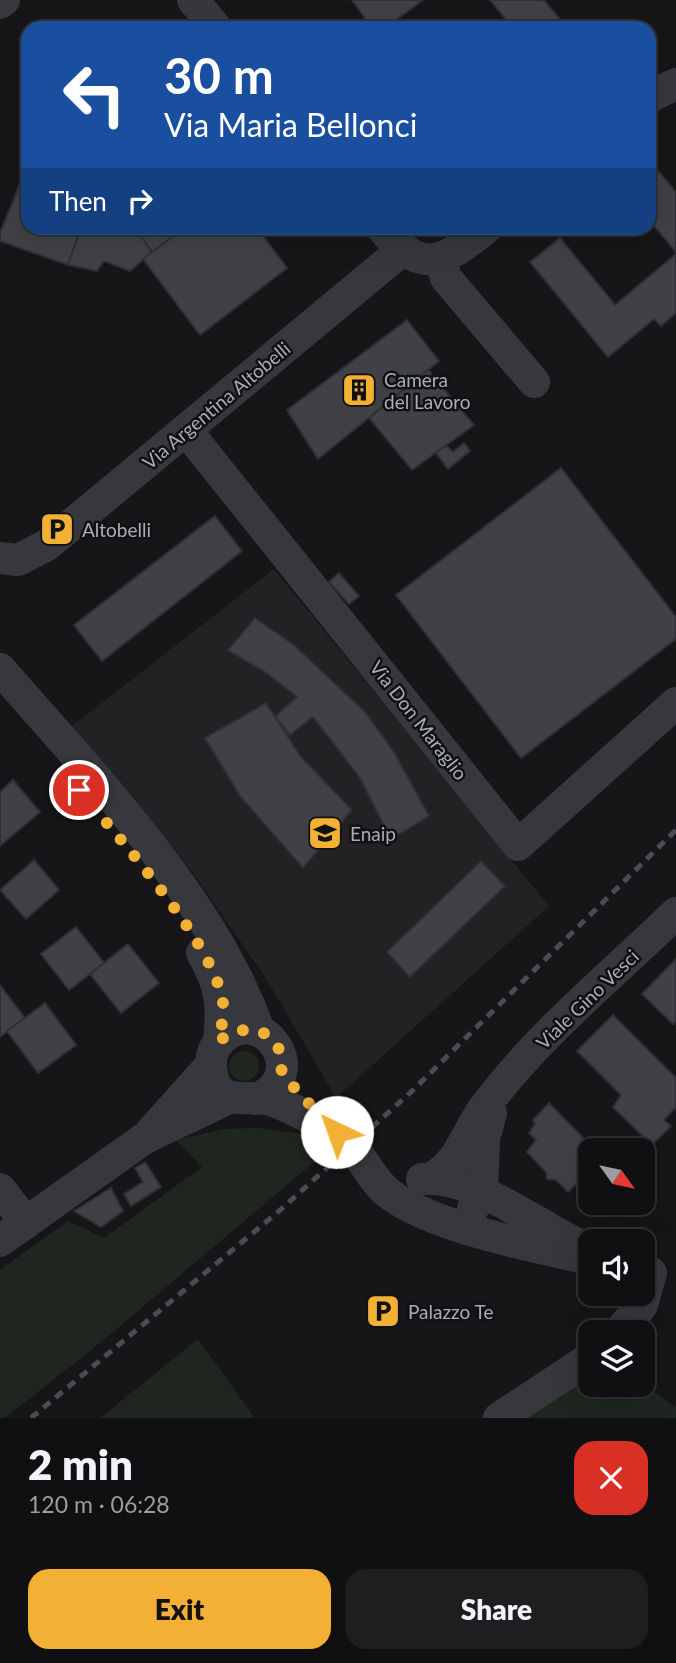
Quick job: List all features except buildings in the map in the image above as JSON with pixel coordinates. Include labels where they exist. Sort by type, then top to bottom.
[{"type":"street","points":[[0,3],[4,0]]},
{"type":"street","points":[[193,0],[210,21]]},
{"type":"street","points":[[656,94],[676,84]]},
{"type":"street","points":[[391,239],[418,258],[440,259],[458,251],[477,235]]},
{"type":"street","name":"Via Argentina Altobelli","points":[[0,558],[18,560],[47,545],[186,430],[391,239]]},
{"type":"street","points":[[440,259],[446,278],[534,382]]},
{"type":"street","name":"Via Don Maraglio","points":[[186,430],[518,845],[676,703]]},
{"type":"street","points":[[0,669],[89,771],[169,872],[227,955],[259,1031],[274,1042],[281,1054],[282,1071],[274,1088],[91,1160],[26,1223],[0,1241]]},
{"type":"street","points":[[0,699],[123,842],[193,937],[216,976],[223,1004],[215,1053],[217,1085],[243,1098],[270,1100],[337,1132],[282,1071]]},
{"type":"street","name":"Viale Gino Vesci","points":[[430,1179],[444,1171],[462,1150],[476,1119],[499,1087],[676,913]]},
{"type":"street","points":[[145,1138],[233,1031],[259,1031]]},
{"type":"street","name":"Viale Gino Vesci","points":[[484,1183],[484,1139],[499,1087]]},
{"type":"street","points":[[462,1150],[465,1172],[484,1183],[516,1212],[578,1243]]},
{"type":"street","points":[[484,1183],[430,1179],[397,1180],[358,1154],[389,1193],[412,1208],[526,1245],[578,1256]]},
{"type":"street","points":[[452,1222],[466,1215],[484,1183]]},
{"type":"street","points":[[484,1183],[497,1214],[526,1245]]},
{"type":"street","points":[[0,1189],[26,1223]]},
{"type":"street","points":[[630,1320],[641,1306]]},
{"type":"street","points":[[499,1418],[578,1366]]},
{"type":"shaded area","name":"Enaip","points":[[274,569],[549,906],[336,1098],[267,980],[190,869],[133,797],[71,727]]},
{"type":"shaded area","points":[[244,1051],[254,1056],[259,1066],[254,1076],[244,1081],[234,1076],[229,1066],[234,1056]]},
{"type":"shaded area","points":[[258,1128],[303,1134],[326,1152],[100,1343],[5,1418],[0,1418],[0,1270],[68,1221],[104,1238],[202,1167],[176,1140],[223,1129]]},
{"type":"shaded area","points":[[198,1339],[255,1418],[100,1418]]},
{"type":"shaded area","points":[[578,1383],[578,1397],[655,1397],[655,1392],[676,1407],[676,1418],[529,1418]]},
{"type":"railway","points":[[31,1418],[278,1212],[410,1093],[676,830]]},
{"type":"place","name":"Camera del Lavoro","points":[[359,390]]},
{"type":"place","name":"Altobelli","points":[[57,529]]},
{"type":"place","name":"Enaip","points":[[325,833]]},
{"type":"place","name":"Palazzo Te","points":[[383,1311]]},
{"type":"route","points":[[79,790],[155,883],[193,937],[216,976],[223,1004],[219,1041],[241,1029],[259,1031],[268,1036],[281,1054],[282,1071],[337,1132]]}]
